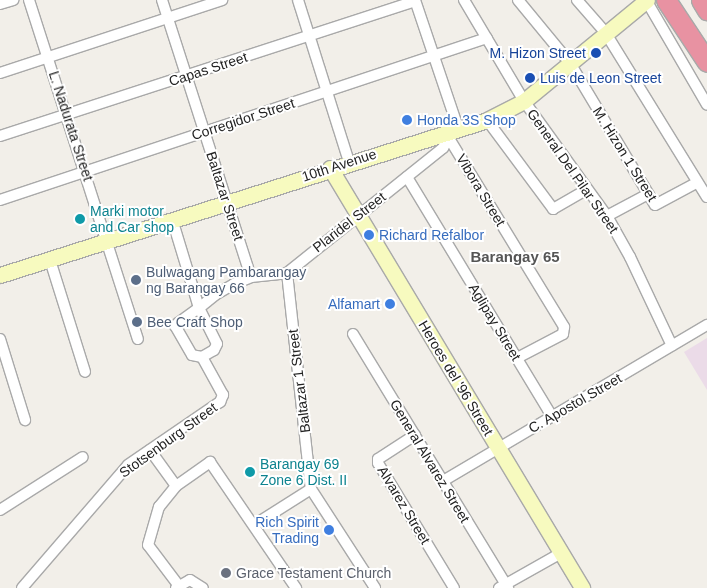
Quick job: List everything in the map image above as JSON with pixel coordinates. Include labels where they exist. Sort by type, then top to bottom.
[{"type":"highway","points":[[666,0],[707,62]]},
{"type":"highway","points":[[680,0],[707,44]]},
{"type":"highway","points":[[701,0],[707,10]]},
{"type":"main road","name":"10th Avenue","points":[[0,275],[330,168],[451,133],[486,120],[524,101],[605,32],[647,0]]},
{"type":"main road","name":"Heroes del '96 Street","points":[[330,168],[582,588]]},
{"type":"street","points":[[0,4],[12,0]]},
{"type":"street","name":"L. Nadurata Street","points":[[30,0],[138,339]]},
{"type":"street","name":"Baltazar Street","points":[[162,0],[226,202],[252,277]]},
{"type":"street","points":[[0,73],[222,0]]},
{"type":"street","points":[[298,0],[350,162]]},
{"type":"street","points":[[415,0],[433,56],[451,133]]},
{"type":"street","name":"Capas Street","points":[[0,136],[415,0]]},
{"type":"street","name":"General Del Pilar Street","points":[[464,0],[524,101],[586,190],[607,216],[630,257],[672,346]]},
{"type":"street","points":[[518,0],[570,63]]},
{"type":"street","points":[[577,0],[605,32],[696,182],[707,196]]},
{"type":"street","points":[[647,0],[707,105]]},
{"type":"street","name":"Corregidor Street","points":[[0,200],[486,38]]},
{"type":"street","name":"M. Hizon 1 Street","points":[[570,63],[656,206],[696,182]]},
{"type":"street","points":[[486,120],[553,209],[586,190]]},
{"type":"street","name":"Plaridel Street","points":[[286,273],[443,148],[451,133]]},
{"type":"street","name":"Vibora Street","points":[[451,133],[564,326],[563,334],[517,358]]},
{"type":"street","name":"Aglipay Street","points":[[407,177],[552,416]]},
{"type":"street","points":[[607,216],[648,194]]},
{"type":"street","points":[[172,219],[199,308],[217,344],[214,350],[202,357],[192,355],[175,326],[199,308],[234,284],[252,277],[286,273]]},
{"type":"street","points":[[50,260],[85,372]]},
{"type":"street","name":"Baltazar 1 Street","points":[[286,273],[313,493],[375,588]]},
{"type":"street","name":"C. Apostol Street","points":[[443,481],[707,325]]},
{"type":"street","name":"General Alvarez Street","points":[[353,334],[443,481],[504,587]]},
{"type":"street","points":[[0,339],[25,420]]},
{"type":"street","name":"Stotsenburg Street","points":[[22,588],[111,483],[150,450],[222,399],[202,357]]},
{"type":"street","name":"Alvarez Street","points":[[414,435],[378,459],[378,463],[454,588]]},
{"type":"street","points":[[150,450],[176,486]]},
{"type":"street","points":[[2,505],[83,457]]},
{"type":"street","points":[[199,584],[178,587],[148,545],[159,507],[176,486],[210,462],[296,588]]},
{"type":"street","points":[[254,525],[313,493]]},
{"type":"street","points":[[504,587],[561,553]]},
{"type":"shaded area","points":[[707,338],[707,390],[684,352]]},
{"type":"place","name":"M. Hizon Street","points":[[596,53]]},
{"type":"place","name":"Luis de Leon Street","points":[[530,78]]},
{"type":"place","name":"Honda 3S Shop","points":[[407,120]]},
{"type":"place","name":"Marki motor and Car shop","points":[[80,219]]},
{"type":"place","name":"Richard Refalbor","points":[[369,235]]},
{"type":"place","name":"Bulwagang Pambarangay ng Barangay 66","points":[[136,280]]},
{"type":"place","name":"Alfamart","points":[[390,304]]},
{"type":"place","name":"Bee Craft Shop","points":[[137,322]]},
{"type":"place","name":"Barangay 69 Zone 6 Dist. II","points":[[250,472]]},
{"type":"place","name":"Rich Spirit Trading","points":[[329,530]]},
{"type":"place","name":"Grace Testament Church","points":[[226,573]]},
{"type":"district","name":"Barangay 65","points":[[515,257]]}]
